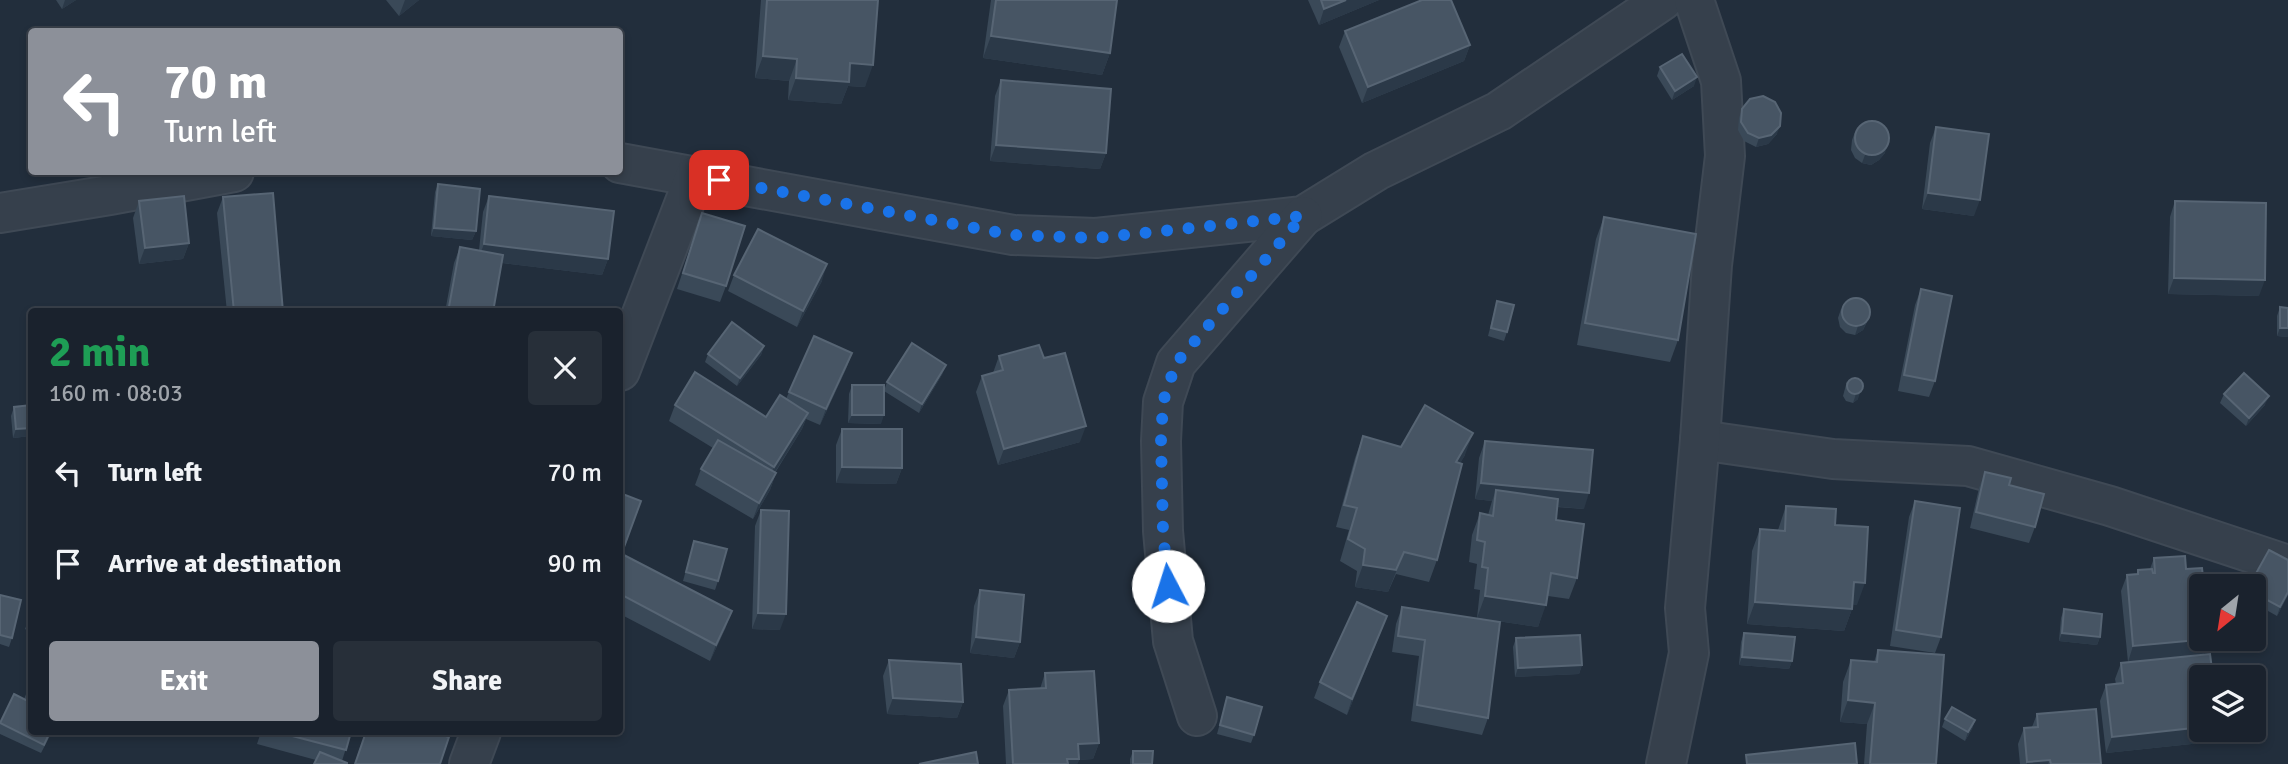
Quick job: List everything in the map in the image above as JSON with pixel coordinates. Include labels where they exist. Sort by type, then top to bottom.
[{"type":"street","points":[[1197,716],[1173,641],[1163,531],[1163,402],[1176,363],[1303,216],[1376,171],[1499,111],[1663,0]]},
{"type":"street","points":[[1666,764],[1689,653],[1685,608],[1712,265],[1725,156],[1721,81],[1694,0]]},
{"type":"street","points":[[623,164],[1013,235],[1096,238],[1303,216]]},
{"type":"street","points":[[0,213],[218,175]]},
{"type":"street","points":[[623,364],[695,176]]},
{"type":"street","points":[[1700,440],[1833,459],[1968,466],[2110,506],[2288,565]]},
{"type":"street","points":[[469,764],[480,735]]},
{"type":"building","points":[[767,0],[878,0],[873,65],[850,63],[849,82],[796,78],[797,59],[763,56]]},
{"type":"building","points":[[996,0],[1117,0],[1110,53],[991,36]]},
{"type":"building","points":[[1321,0],[1346,0],[1324,9]]},
{"type":"building","points":[[1422,0],[1451,0],[1470,45],[1368,87],[1345,31]]},
{"type":"building","points":[[1682,54],[1697,77],[1675,91],[1660,67]]},
{"type":"building","points":[[1001,80],[1111,89],[1106,153],[996,145]]},
{"type":"building","points":[[1763,96],[1775,102],[1781,113],[1780,126],[1771,135],[1759,138],[1748,133],[1741,122],[1742,109],[1750,99]]},
{"type":"building","points":[[1872,121],[1884,126],[1889,138],[1884,150],[1872,155],[1860,150],[1855,138],[1860,126]]},
{"type":"building","points":[[1936,127],[1989,134],[1980,200],[1928,193]]},
{"type":"building","points":[[438,184],[480,189],[476,231],[434,228]]},
{"type":"building","points":[[273,193],[283,308],[234,308],[223,197]]},
{"type":"building","points":[[184,196],[189,243],[145,248],[139,201]]},
{"type":"building","points":[[489,196],[614,211],[608,259],[484,244]]},
{"type":"building","points":[[2175,201],[2266,203],[2265,280],[2174,278]]},
{"type":"building","points":[[702,213],[745,226],[726,286],[683,273]]},
{"type":"building","points":[[1604,217],[1696,234],[1678,340],[1585,323]]},
{"type":"building","points":[[758,229],[827,264],[803,311],[734,275]]},
{"type":"building","points":[[460,247],[503,255],[494,308],[449,308]]},
{"type":"building","points":[[1921,289],[1952,296],[1935,381],[1904,375]]},
{"type":"building","points":[[1856,298],[1866,302],[1870,312],[1866,322],[1856,326],[1846,322],[1842,312],[1846,302]]},
{"type":"building","points":[[1497,301],[1514,305],[1507,332],[1491,328]]},
{"type":"building","points":[[2280,307],[2288,308],[2288,328],[2280,328]]},
{"type":"building","points":[[732,322],[764,346],[740,378],[708,354]]},
{"type":"building","points":[[814,336],[852,353],[826,409],[789,392]]},
{"type":"building","points":[[912,343],[946,365],[922,404],[887,382]]},
{"type":"building","points":[[1039,345],[1044,358],[1065,353],[1086,426],[1004,449],[982,376],[1003,370],[999,356]]},
{"type":"building","points":[[695,372],[766,417],[780,395],[808,413],[774,467],[675,405]]},
{"type":"building","points":[[2244,373],[2269,396],[2249,418],[2224,394]]},
{"type":"building","points":[[1855,378],[1861,380],[1861,392],[1855,394],[1849,392],[1847,386],[1849,380]]},
{"type":"building","points":[[852,385],[884,385],[884,415],[852,415]]},
{"type":"building","points":[[28,405],[28,428],[16,429],[14,407]]},
{"type":"building","points":[[1425,405],[1473,433],[1456,462],[1462,464],[1437,560],[1404,552],[1396,570],[1363,565],[1365,549],[1348,539],[1357,508],[1344,505],[1363,436],[1401,447]]},
{"type":"building","points":[[842,429],[902,429],[902,468],[842,467]]},
{"type":"building","points":[[718,440],[776,473],[759,503],[701,469]]},
{"type":"building","points":[[1485,441],[1593,450],[1589,493],[1481,483]]},
{"type":"building","points":[[1985,472],[2011,478],[2009,485],[2044,494],[2035,527],[1976,512]]},
{"type":"building","points":[[1496,490],[1558,499],[1556,520],[1584,524],[1577,578],[1551,573],[1546,605],[1485,596],[1488,568],[1482,567],[1485,542],[1477,540],[1480,513],[1493,516]]},
{"type":"building","points":[[623,494],[641,501],[623,546]]},
{"type":"building","points":[[1915,501],[1960,508],[1941,637],[1896,630]]},
{"type":"building","points":[[1786,506],[1836,509],[1835,525],[1868,527],[1865,583],[1854,582],[1852,609],[1755,602],[1760,529],[1785,531]]},
{"type":"building","points":[[761,510],[789,511],[786,614],[758,613]]},
{"type":"building","points":[[694,541],[727,549],[718,581],[686,572]]},
{"type":"building","points":[[2269,550],[2288,560],[2288,592],[2280,607],[2266,599],[2266,574],[2256,574]]},
{"type":"building","points":[[623,555],[732,611],[716,645],[623,596]]},
{"type":"building","points":[[2185,556],[2186,569],[2202,568],[2203,574],[2189,574],[2189,641],[2133,646],[2127,575],[2138,574],[2138,570],[2152,569],[2155,573],[2154,558]]},
{"type":"building","points":[[980,590],[1024,595],[1020,642],[976,637]]},
{"type":"building","points":[[0,595],[21,600],[12,638],[0,635]]},
{"type":"building","points":[[1357,602],[1387,616],[1352,699],[1320,682]]},
{"type":"building","points":[[1402,607],[1500,622],[1488,718],[1417,705],[1425,640],[1398,636]]},
{"type":"building","points":[[2064,609],[2102,614],[2100,637],[2062,633]]},
{"type":"building","points":[[1744,633],[1795,637],[1792,661],[1742,657]]},
{"type":"building","points":[[1580,635],[1582,665],[1518,668],[1516,638]]},
{"type":"building","points":[[1878,650],[1944,655],[1936,764],[1870,764],[1875,703],[1848,700],[1851,660],[1877,662]]},
{"type":"building","points":[[2210,654],[2211,665],[2189,665],[2189,728],[2112,737],[2106,685],[2123,683],[2121,663]]},
{"type":"building","points":[[889,660],[961,664],[963,702],[893,698]]},
{"type":"building","points":[[1094,671],[1099,743],[1078,744],[1079,759],[1067,759],[1068,764],[1013,764],[1009,690],[1046,688],[1045,673]]},
{"type":"building","points":[[14,694],[28,701],[28,735],[49,735],[44,745],[0,723]]},
{"type":"building","points":[[1227,697],[1262,707],[1254,735],[1220,725]]},
{"type":"building","points":[[1952,707],[1975,720],[1968,732],[1945,719]]},
{"type":"building","points":[[2096,709],[2101,764],[2051,764],[2050,760],[2027,762],[2024,728],[2038,727],[2037,714]]},
{"type":"building","points":[[288,735],[350,735],[346,750]]},
{"type":"building","points":[[365,735],[449,737],[440,764],[355,764]]},
{"type":"building","points":[[1855,743],[1857,764],[1747,764],[1746,755]]},
{"type":"building","points":[[1133,751],[1153,751],[1152,764],[1133,764]]},
{"type":"building","points":[[320,752],[347,763],[347,764],[314,764]]},
{"type":"building","points":[[976,752],[978,764],[919,764]]},
{"type":"route","points":[[719,180],[1013,235],[1096,238],[1303,216],[1176,363],[1163,402],[1161,441],[1163,531],[1168,586]]}]
